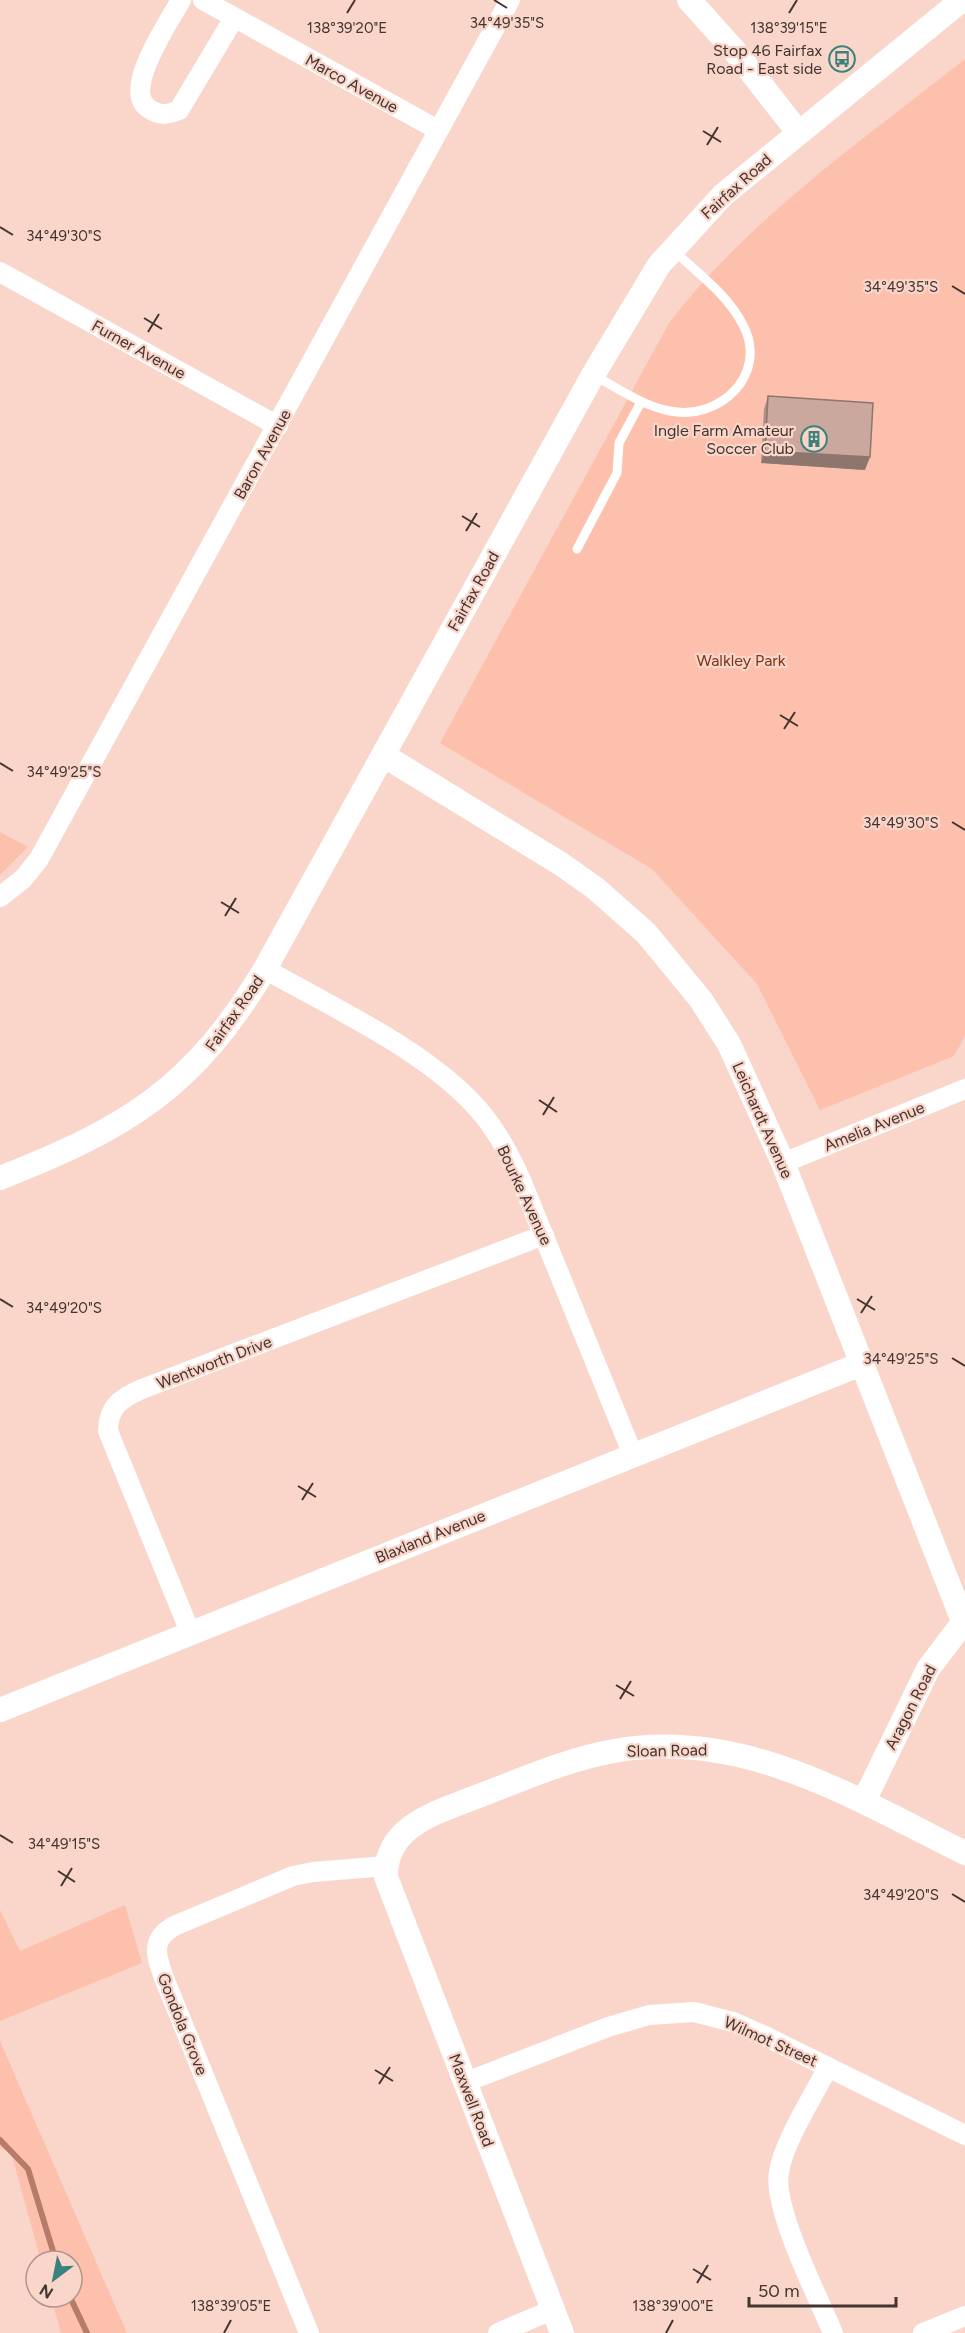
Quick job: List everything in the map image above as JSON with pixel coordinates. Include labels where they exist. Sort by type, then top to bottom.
[{"type":"street","points":[[181,0],[142,72],[141,99],[157,113],[165,114],[179,110],[234,18]]},
{"type":"street","name":"Marco Avenue","points":[[203,0],[438,130]]},
{"type":"street","name":"Baron Avenue","points":[[0,897],[23,879],[39,859],[510,0]]},
{"type":"street","points":[[689,0],[734,50],[798,132]]},
{"type":"street","name":"Fairfax Road","points":[[0,1178],[75,1148],[111,1129],[148,1105],[188,1072],[215,1042],[242,1008],[265,969],[593,375],[644,287],[671,249],[723,195],[962,0]]},
{"type":"street","name":"Furner Avenue","points":[[0,272],[278,426]]},
{"type":"street","name":"Leichardt Avenue","points":[[383,755],[561,864],[619,906],[646,933],[701,1000],[729,1044],[783,1163],[964,1621]]},
{"type":"street","name":"Bourke Avenue","points":[[265,969],[413,1055],[465,1095],[480,1111],[510,1155],[633,1455]]},
{"type":"street","name":"Amelia Avenue","points":[[783,1163],[965,1089]]},
{"type":"street","name":"Wentworth Drive","points":[[190,1632],[108,1431],[108,1420],[116,1404],[142,1389],[544,1235]]},
{"type":"street","name":"Blaxland Avenue","points":[[0,1710],[861,1364]]},
{"type":"street","name":"Aragon Road","points":[[864,1801],[928,1669],[964,1621]]},
{"type":"street","name":"Sloan Road","points":[[386,1866],[403,1832],[423,1818],[563,1763],[616,1751],[669,1747],[722,1750],[779,1765],[864,1801],[965,1853]]},
{"type":"street","name":"Maxwell Road","points":[[386,1866],[386,1877],[396,1905],[562,2333]]},
{"type":"street","name":"Gondola Grove","points":[[309,2333],[164,1978],[157,1948],[162,1933],[174,1926],[273,1882],[313,1872],[386,1866]]},
{"type":"street","name":"Wilmot Street","points":[[466,2082],[608,2027],[649,2015],[694,2012],[733,2022],[965,2135]]},
{"type":"street","points":[[828,2067],[782,2161],[778,2185],[786,2217],[833,2333]]},
{"type":"street","points":[[498,2333],[552,2310]]},
{"type":"street","points":[[922,2333],[965,2316]]},
{"type":"lane","points":[[593,375],[641,402],[669,411],[686,413],[702,410],[732,394],[749,370],[750,341],[743,324],[725,298],[671,249]]},
{"type":"lane","points":[[577,549],[617,473],[619,443],[641,402]]},
{"type":"green space","name":"Walkley Park","points":[[965,59],[965,1036],[954,1056],[820,1110],[757,984],[652,869],[440,743],[669,323],[700,285],[735,249],[808,182]]},
{"type":"green space","points":[[0,832],[28,847],[0,875]]},
{"type":"green space","points":[[125,1905],[142,1963],[0,2021],[0,1910],[20,1951]]},
{"type":"green space","points":[[0,2041],[127,2333],[61,2333],[54,2309],[84,2309],[84,2249],[38,2249],[11,2152],[0,2148]]},
{"type":"building","name":"Ingle Farm Amateur Soccer Club","points":[[768,396],[873,403],[870,457],[765,451]]},
{"type":"waterway","points":[[0,2140],[28,2169],[52,2249]]},
{"type":"waterway","points":[[76,2309],[87,2333]]},
{"type":"place","name":"Stop 46 Fairfax Road - East side","points":[[842,59]]},
{"type":"place","name":"Ingle Farm Amateur Soccer Club","points":[[814,439]]}]
